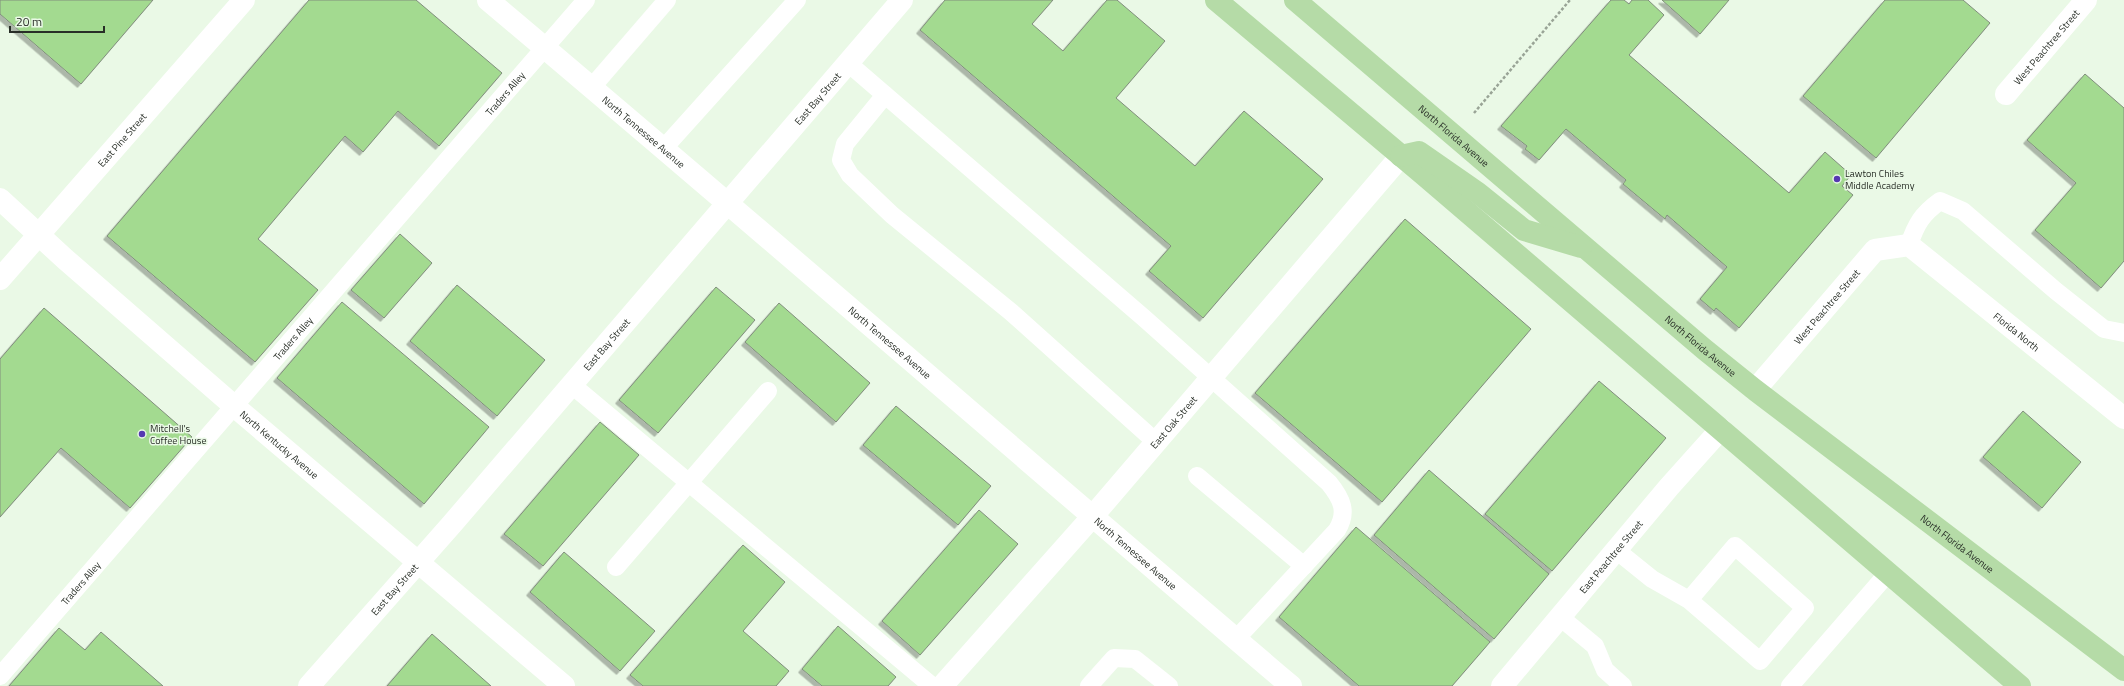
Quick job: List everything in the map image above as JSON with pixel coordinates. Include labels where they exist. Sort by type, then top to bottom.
[{"type":"main road","points":[[1216,0],[1721,429],[2020,686]]},
{"type":"main road","name":"North Florida Avenue","points":[[1295,0],[1755,390],[2124,670]]},
{"type":"main road","points":[[1401,156],[1419,152],[1478,193],[1524,230],[1588,249]]},
{"type":"street","name":"East Pine Street","points":[[0,279],[244,0]]},
{"type":"street","name":"North Tennessee Avenue","points":[[488,0],[728,202],[1092,517],[1291,686]]},
{"type":"street","name":"West Peachtree Street","points":[[2006,94],[2086,0]]},
{"type":"street","name":"East Bay Street","points":[[309,686],[572,385],[848,63],[894,3]]},
{"type":"street","name":"East Oak Street","points":[[942,686],[1092,517],[1401,156]]},
{"type":"street","name":"North Kentucky Avenue","points":[[0,199],[234,406],[564,686]]},
{"type":"street","name":"West Peachtree Street","points":[[1755,390],[1875,250],[1909,245]]},
{"type":"street","name":"Florida North","points":[[1909,245],[2124,418]]},
{"type":"street","name":"East Peachtree Street","points":[[1502,686],[1616,550],[1721,429]]},
{"type":"lane","name":"Traders Alley","points":[[0,676],[586,0]]},
{"type":"lane","points":[[592,87],[667,0]]},
{"type":"lane","points":[[664,148],[797,0]]},
{"type":"lane","points":[[848,63],[1211,377],[1329,483],[1343,503],[1342,521],[1337,530],[1236,639]]},
{"type":"lane","points":[[885,95],[845,144],[841,160],[850,175],[892,215],[1011,312],[1156,442]]},
{"type":"lane","points":[[1909,245],[1916,226],[1928,210],[1940,201],[1963,211],[2056,291],[2104,329],[2124,333]]},
{"type":"lane","points":[[572,385],[932,686]]},
{"type":"lane","points":[[616,567],[768,391]]},
{"type":"lane","points":[[1197,476],[1304,566]]},
{"type":"lane","points":[[1616,550],[1652,580],[1689,600],[1760,661],[1805,608],[1736,546],[1689,600]]},
{"type":"lane","points":[[1790,686],[1888,573]]},
{"type":"lane","points":[[1560,617],[1594,646],[1605,670],[1623,686]]},
{"type":"lane","points":[[1089,686],[1114,658],[1135,659],[1169,686]]},
{"type":"path","points":[[1474,113],[1570,0]]},
{"type":"building","points":[[0,0],[153,0],[81,84],[0,14]]},
{"type":"building","points":[[309,0],[416,0],[502,73],[439,146],[398,111],[363,152],[345,136],[258,239],[318,290],[255,362],[107,236]]},
{"type":"building","points":[[945,0],[1053,0],[1032,24],[1063,51],[1107,0],[1117,0],[1165,41],[1116,98],[1195,166],[1244,111],[1323,179],[1203,318],[1149,271],[1171,246],[920,30]]},
{"type":"building","name":"Lawton Chiles Middle Academy","points":[[1611,0],[1624,0],[1629,4],[1632,0],[1648,0],[1664,15],[1629,55],[1789,193],[1825,152],[1851,175],[1842,186],[1853,195],[1739,328],[1716,308],[1714,311],[1700,299],[1727,267],[1667,215],[1665,219],[1623,184],[1626,180],[1566,129],[1539,160],[1525,149],[1527,146],[1501,126]]},
{"type":"building","points":[[1662,0],[1729,0],[1700,34]]},
{"type":"building","points":[[1885,0],[1963,0],[1990,23],[1876,158],[1803,96]]},
{"type":"building","points":[[2085,74],[2124,108],[2124,261],[2101,288],[2035,230],[2076,183],[2027,140]]},
{"type":"building","points":[[1405,219],[1531,329],[1382,502],[1255,393]]},
{"type":"building","points":[[400,234],[432,263],[384,318],[351,290]]},
{"type":"building","points":[[457,285],[545,360],[497,416],[410,341]]},
{"type":"building","points":[[716,287],[755,320],[658,433],[619,400]]},
{"type":"building","points":[[342,302],[489,427],[424,504],[277,378]]},
{"type":"building","points":[[779,303],[870,383],[836,422],[745,342]]},
{"type":"building","points":[[44,308],[192,437],[130,508],[61,448],[0,517],[0,359]]},
{"type":"building","points":[[1599,381],[1666,438],[1552,571],[1485,514]]},
{"type":"building","points":[[896,406],[991,486],[958,525],[863,445]]},
{"type":"building","points":[[2023,411],[2081,462],[2042,508],[1983,457]]},
{"type":"building","points":[[600,422],[639,455],[543,566],[504,534]]},
{"type":"building","points":[[1429,470],[1549,574],[1494,639],[1374,535]]},
{"type":"building","points":[[979,510],[1018,544],[920,655],[882,621]]},
{"type":"building","points":[[1356,527],[1490,642],[1452,686],[1359,686],[1279,617]]},
{"type":"building","points":[[743,545],[785,582],[743,631],[789,671],[776,686],[643,686],[630,675]]},
{"type":"building","points":[[564,552],[655,631],[620,671],[530,592]]},
{"type":"building","points":[[838,626],[896,677],[888,686],[822,686],[802,669]]},
{"type":"building","points":[[59,628],[85,650],[101,632],[163,686],[9,686]]},
{"type":"building","points":[[432,634],[491,686],[387,686]]},
{"type":"place","name":"Lawton Chiles Middle Academy","points":[[1837,179]]},
{"type":"place","name":"Mitchell's Coffee House","points":[[142,434]]}]
